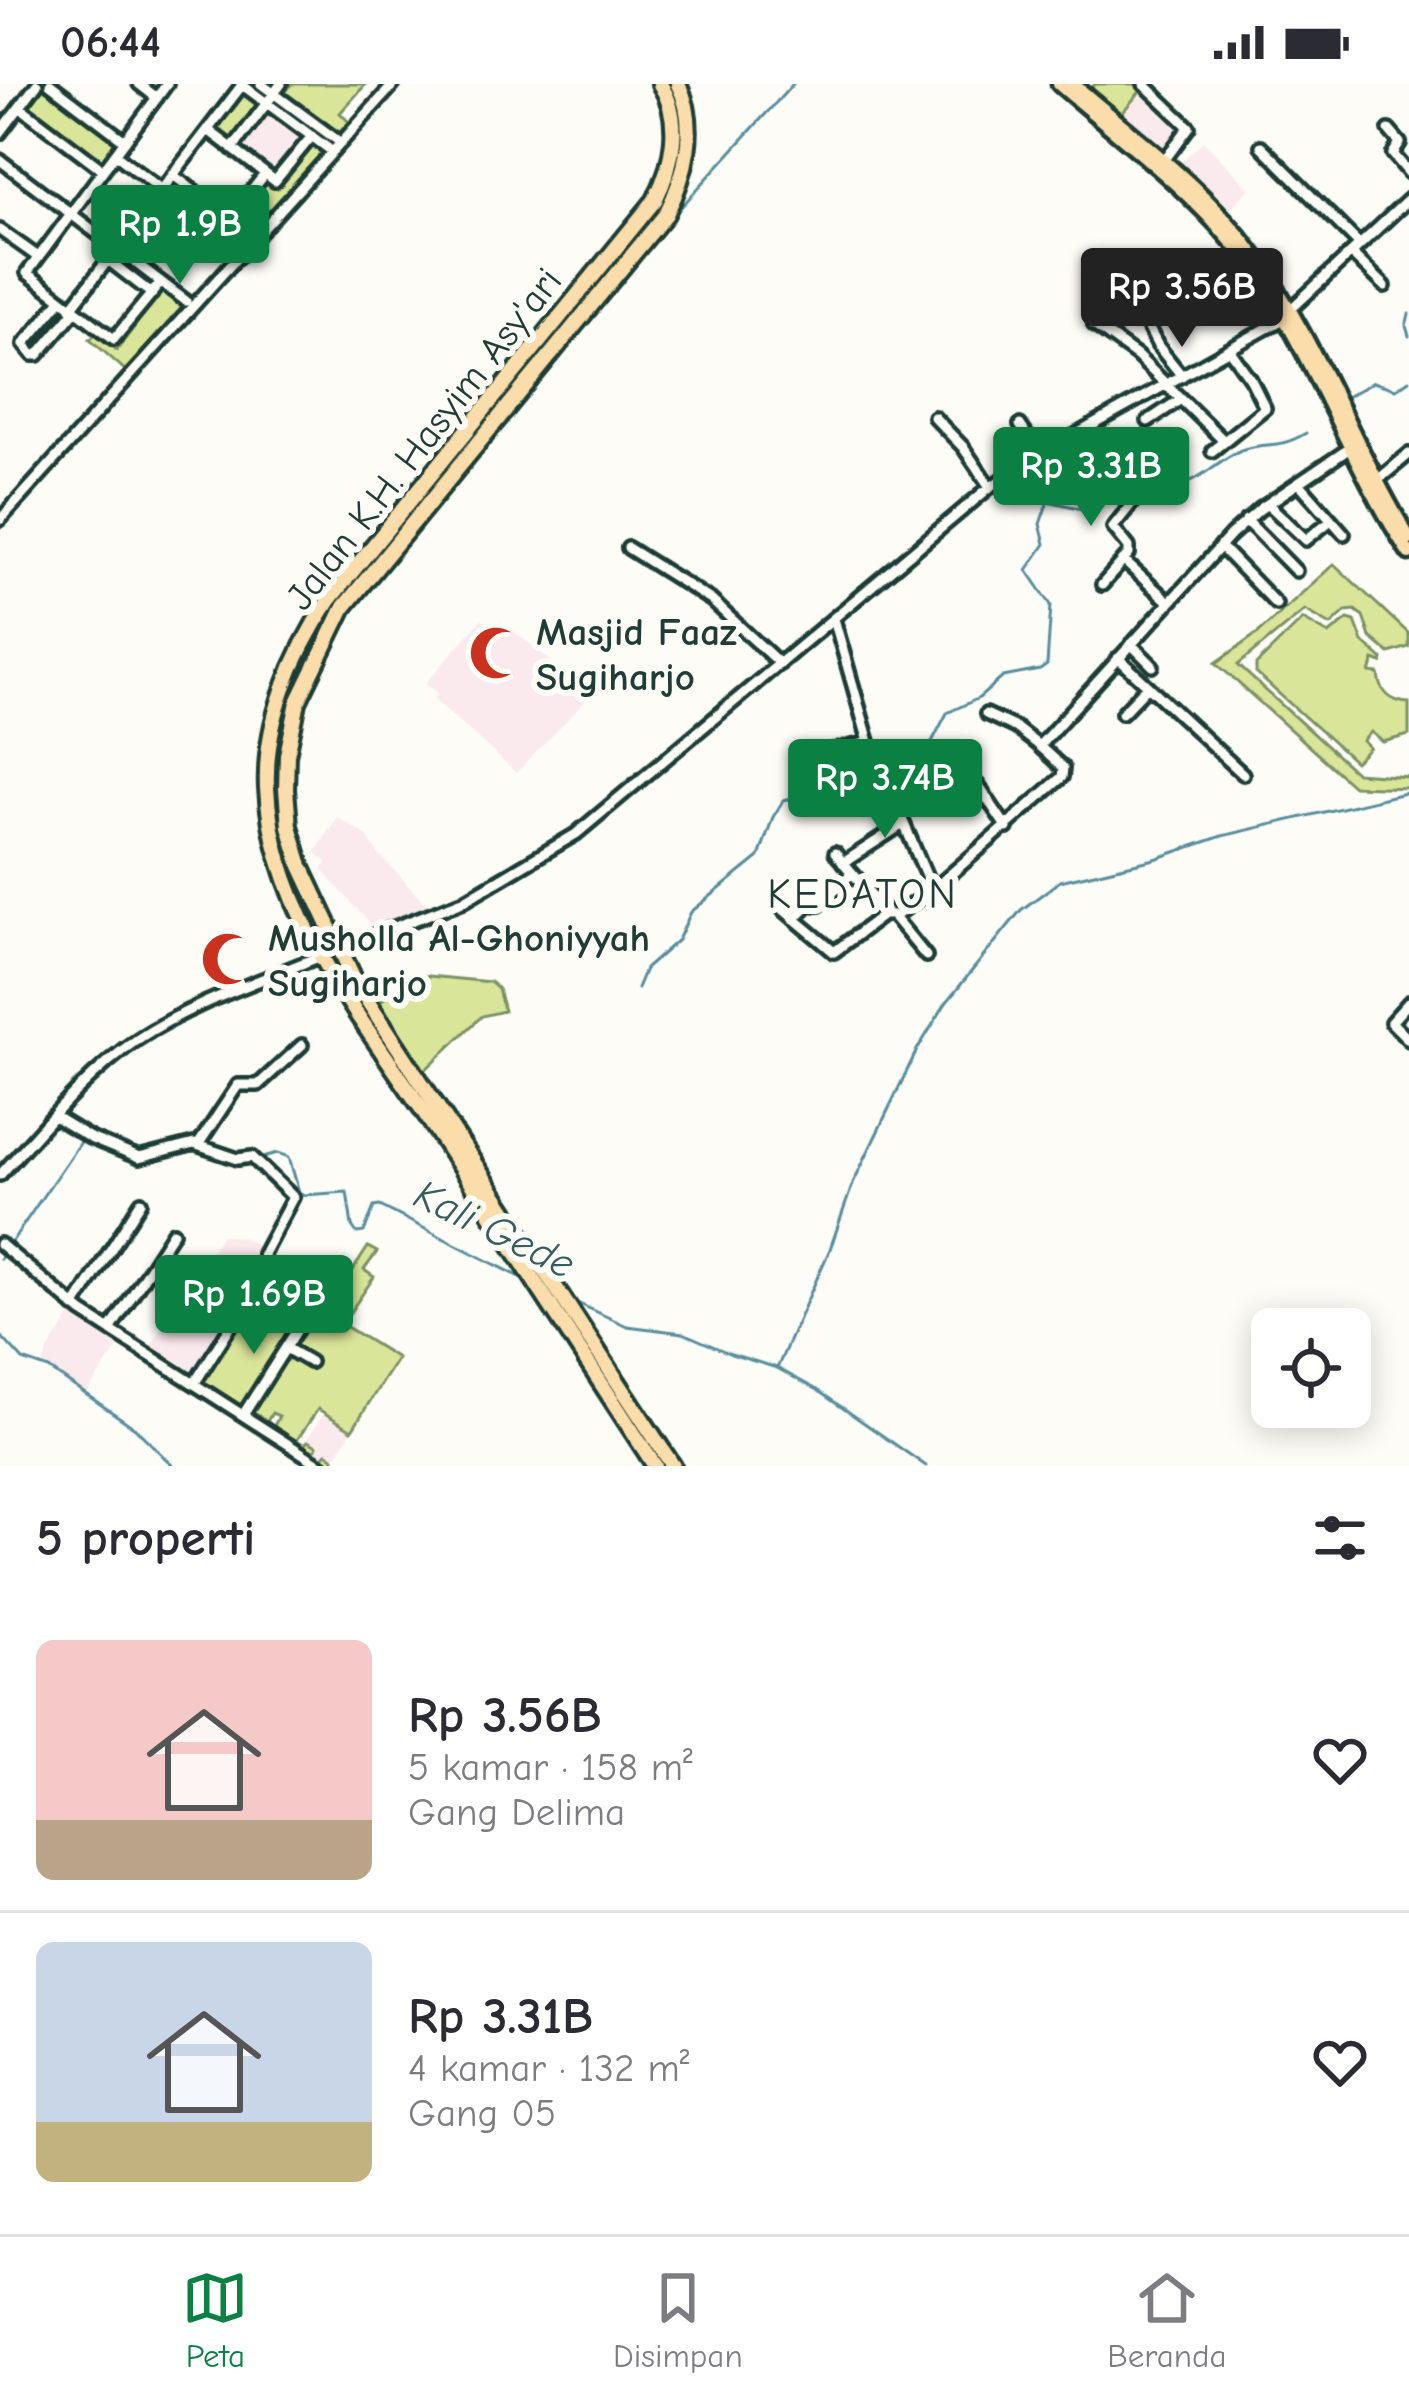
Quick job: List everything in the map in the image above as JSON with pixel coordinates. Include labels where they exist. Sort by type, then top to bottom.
[{"type":"highway","name":"Jalan K.H. Hasyim Asy'ari","points":[[655,1466],[323,956],[280,857],[268,805],[268,766],[274,717],[295,661],[322,611],[660,190],[678,156],[673,116],[660,84]]},
{"type":"highway","name":"Jalan K.H. Hasyim Asy'ari","points":[[673,1466],[338,949],[307,883],[290,826],[286,789],[290,739],[307,678],[335,621],[659,224],[675,194],[688,111],[678,84]]},
{"type":"highway","points":[[421,484],[424,495],[481,428],[496,422]]},
{"type":"highway","points":[[351,571],[363,567],[420,501],[424,504],[420,512]]},
{"type":"highway","points":[[380,1020],[382,1034],[428,1103],[425,1107],[419,1103]]},
{"type":"main road","points":[[1059,84],[1163,162],[1255,264],[1409,538]]},
{"type":"main road","points":[[1073,84],[1255,264]]},
{"type":"main road","points":[[1326,384],[1352,446],[1378,484],[1409,554]]},
{"type":"street","points":[[0,133],[37,84]]},
{"type":"street","points":[[50,84],[125,141]]},
{"type":"street","points":[[139,84],[157,98]]},
{"type":"street","points":[[161,282],[112,338],[28,275],[167,84]]},
{"type":"street","points":[[61,300],[24,343],[29,352],[37,356],[242,84],[274,94],[312,136],[337,147]]},
{"type":"street","points":[[261,84],[337,147]]},
{"type":"street","points":[[0,520],[394,84]]},
{"type":"street","points":[[1144,84],[1190,127],[1163,162]]},
{"type":"street","points":[[232,149],[274,94]]},
{"type":"street","points":[[20,107],[103,170]]},
{"type":"street","points":[[208,130],[278,181],[312,136]]},
{"type":"street","points":[[1389,130],[1400,142],[1393,154],[1409,173]]},
{"type":"street","points":[[1261,146],[1385,286]]},
{"type":"street","points":[[115,154],[162,190]]},
{"type":"street","points":[[0,160],[186,301]]},
{"type":"street","points":[[173,175],[226,217],[234,216],[265,174]]},
{"type":"street","points":[[338,949],[463,901],[596,820],[905,554],[990,487],[1287,314],[1409,199]]},
{"type":"street","points":[[0,230],[38,257]]},
{"type":"street","points":[[108,260],[152,294]]},
{"type":"street","points":[[1143,317],[1182,376]]},
{"type":"street","points":[[1094,325],[1137,356],[1223,440]]},
{"type":"street","points":[[1212,451],[1265,408],[1229,349]]},
{"type":"street","points":[[1148,421],[1181,399]]},
{"type":"street","points":[[934,417],[963,447],[990,487]]},
{"type":"street","points":[[1020,425],[1040,455]]},
{"type":"street","points":[[1057,445],[1099,473]]},
{"type":"street","points":[[1039,746],[1246,520],[1352,446]]},
{"type":"street","points":[[1378,484],[1409,454]]},
{"type":"street","points":[[1299,483],[1344,534]]},
{"type":"street","points":[[1102,585],[1130,549],[1114,527],[1133,502]]},
{"type":"street","points":[[1268,504],[1306,540],[1331,520]]},
{"type":"street","points":[[1246,520],[1296,571]]},
{"type":"street","points":[[1220,546],[1276,604]]},
{"type":"street","points":[[628,548],[711,601],[780,664]]},
{"type":"street","points":[[1124,561],[1169,602]]},
{"type":"street","points":[[834,619],[868,742],[932,889]]},
{"type":"street","points":[[1131,644],[1153,665]]},
{"type":"street","points":[[1118,658],[1244,774]]},
{"type":"street","points":[[1122,713],[1148,686]]},
{"type":"street","points":[[778,905],[835,952],[932,889],[1064,774],[1062,766],[1019,730],[986,714]]},
{"type":"street","points":[[822,759],[833,751],[868,742]]},
{"type":"street","points":[[961,796],[978,785],[1007,828]]},
{"type":"street","points":[[843,863],[903,824]]},
{"type":"street","points":[[836,853],[926,956]]},
{"type":"street","points":[[794,920],[809,904],[819,905],[852,873]]},
{"type":"street","points":[[0,1174],[103,1066],[158,1027],[323,956]]},
{"type":"street","points":[[1409,1002],[1391,1021],[1409,1040]]},
{"type":"street","points":[[197,1145],[240,1084],[258,1085],[302,1046]]},
{"type":"street","points":[[54,1116],[90,1138],[139,1158],[197,1145],[255,1161],[293,1200],[263,1254],[265,1272],[194,1384]]},
{"type":"street","points":[[74,1306],[140,1202]]},
{"type":"street","points":[[110,1330],[173,1232]]},
{"type":"street","points":[[4,1248],[74,1306],[322,1466]]},
{"type":"street","points":[[243,1415],[302,1322]]},
{"type":"street","points":[[286,1348],[310,1362]]},
{"type":"shaded area","points":[[1144,87],[1187,129],[1163,157],[1119,116]]},
{"type":"shaded area","points":[[268,111],[304,138],[276,176],[240,148]]},
{"type":"shaded area","points":[[1203,141],[1250,189],[1224,214],[1177,166]]},
{"type":"shaded area","points":[[482,619],[494,629],[501,621],[592,694],[516,773],[434,699],[438,693],[426,683]]},
{"type":"shaded area","points":[[337,817],[367,836],[431,909],[376,931],[322,869],[328,862],[315,853]]},
{"type":"shaded area","points":[[222,1235],[244,1238],[263,1249],[264,1268],[193,1379],[148,1350]]},
{"type":"shaded area","points":[[74,1311],[121,1342],[87,1393],[43,1365]]},
{"type":"shaded area","points":[[324,1413],[352,1430],[332,1463],[304,1445]]},
{"type":"green space","points":[[291,84],[365,85],[340,113],[349,122],[338,134],[285,94]]},
{"type":"green space","points":[[1095,84],[1144,87],[1119,116],[1090,90]]},
{"type":"green space","points":[[43,88],[115,142],[101,161],[29,107]]},
{"type":"green space","points":[[242,92],[260,105],[232,142],[214,129]]},
{"type":"green space","points":[[312,143],[323,151],[242,243],[189,198],[165,228],[148,215],[174,182],[232,226],[266,181],[277,188]]},
{"type":"green space","points":[[162,290],[185,308],[127,372],[90,339],[95,334],[117,350]]},
{"type":"green space","points":[[1334,564],[1409,634],[1409,647],[1389,653],[1370,637],[1363,616],[1355,610],[1346,611],[1331,625],[1305,610],[1238,665],[1356,773],[1409,777],[1409,788],[1353,786],[1216,663],[1258,633]]},
{"type":"green space","points":[[1303,619],[1329,634],[1348,619],[1355,621],[1363,642],[1383,660],[1374,660],[1370,673],[1379,674],[1388,695],[1409,703],[1409,735],[1383,742],[1371,732],[1363,741],[1370,748],[1355,762],[1256,673],[1256,665]]},
{"type":"green space","points":[[418,975],[490,982],[498,989],[504,1011],[482,1016],[423,1072],[376,1005],[406,979]]},
{"type":"green space","points":[[368,1247],[377,1252],[364,1270],[374,1277],[342,1324],[397,1358],[352,1430],[318,1409],[297,1440],[317,1446],[314,1452],[323,1457],[327,1453],[334,1458],[330,1466],[272,1430],[279,1416],[272,1413],[265,1425],[198,1382],[265,1277],[289,1291],[339,1292]]},
{"type":"waterway","points":[[671,218],[793,84]]},
{"type":"waterway","points":[[1409,314],[1409,336]]},
{"type":"waterway","points":[[1344,398],[1373,382],[1396,389],[1409,380]]},
{"type":"waterway","points":[[885,768],[923,759],[947,713],[979,698],[1003,677],[1047,665],[1051,605],[1027,570],[1045,544],[1040,524],[1048,501],[1095,512],[1120,483],[1133,476],[1191,481],[1241,450],[1288,442],[1306,433]]},
{"type":"waterway","points":[[637,988],[645,969],[678,940],[691,912],[759,857],[783,801],[809,793],[845,766],[876,767]]},
{"type":"waterway","points":[[778,1366],[830,1249],[853,1183],[917,1050],[946,1003],[1021,910],[1060,881],[1409,792]]},
{"type":"waterway","name":"Kali Gede","points":[[0,1259],[85,1140]]},
{"type":"waterway","name":"Kali Gede","points":[[139,1162],[175,1153]]},
{"type":"waterway","name":"Kali Gede","points":[[259,1158],[278,1153],[289,1157],[304,1195],[347,1192],[357,1233],[364,1232],[374,1207],[380,1206],[526,1280]]},
{"type":"waterway","name":"Kali Gede","points":[[573,1301],[627,1326],[683,1333],[777,1368],[926,1466]]},
{"type":"waterway","points":[[0,1335],[23,1360],[49,1369],[135,1428],[173,1466]]},
{"type":"place","name":"Masjid Faaz Sugiharjo","points":[[496,653]]},
{"type":"place","name":"Musholla Al-Ghoniyyah Sugiharjo","points":[[228,959]]},
{"type":"district","name":"KEDATON","points":[[863,893]]}]
